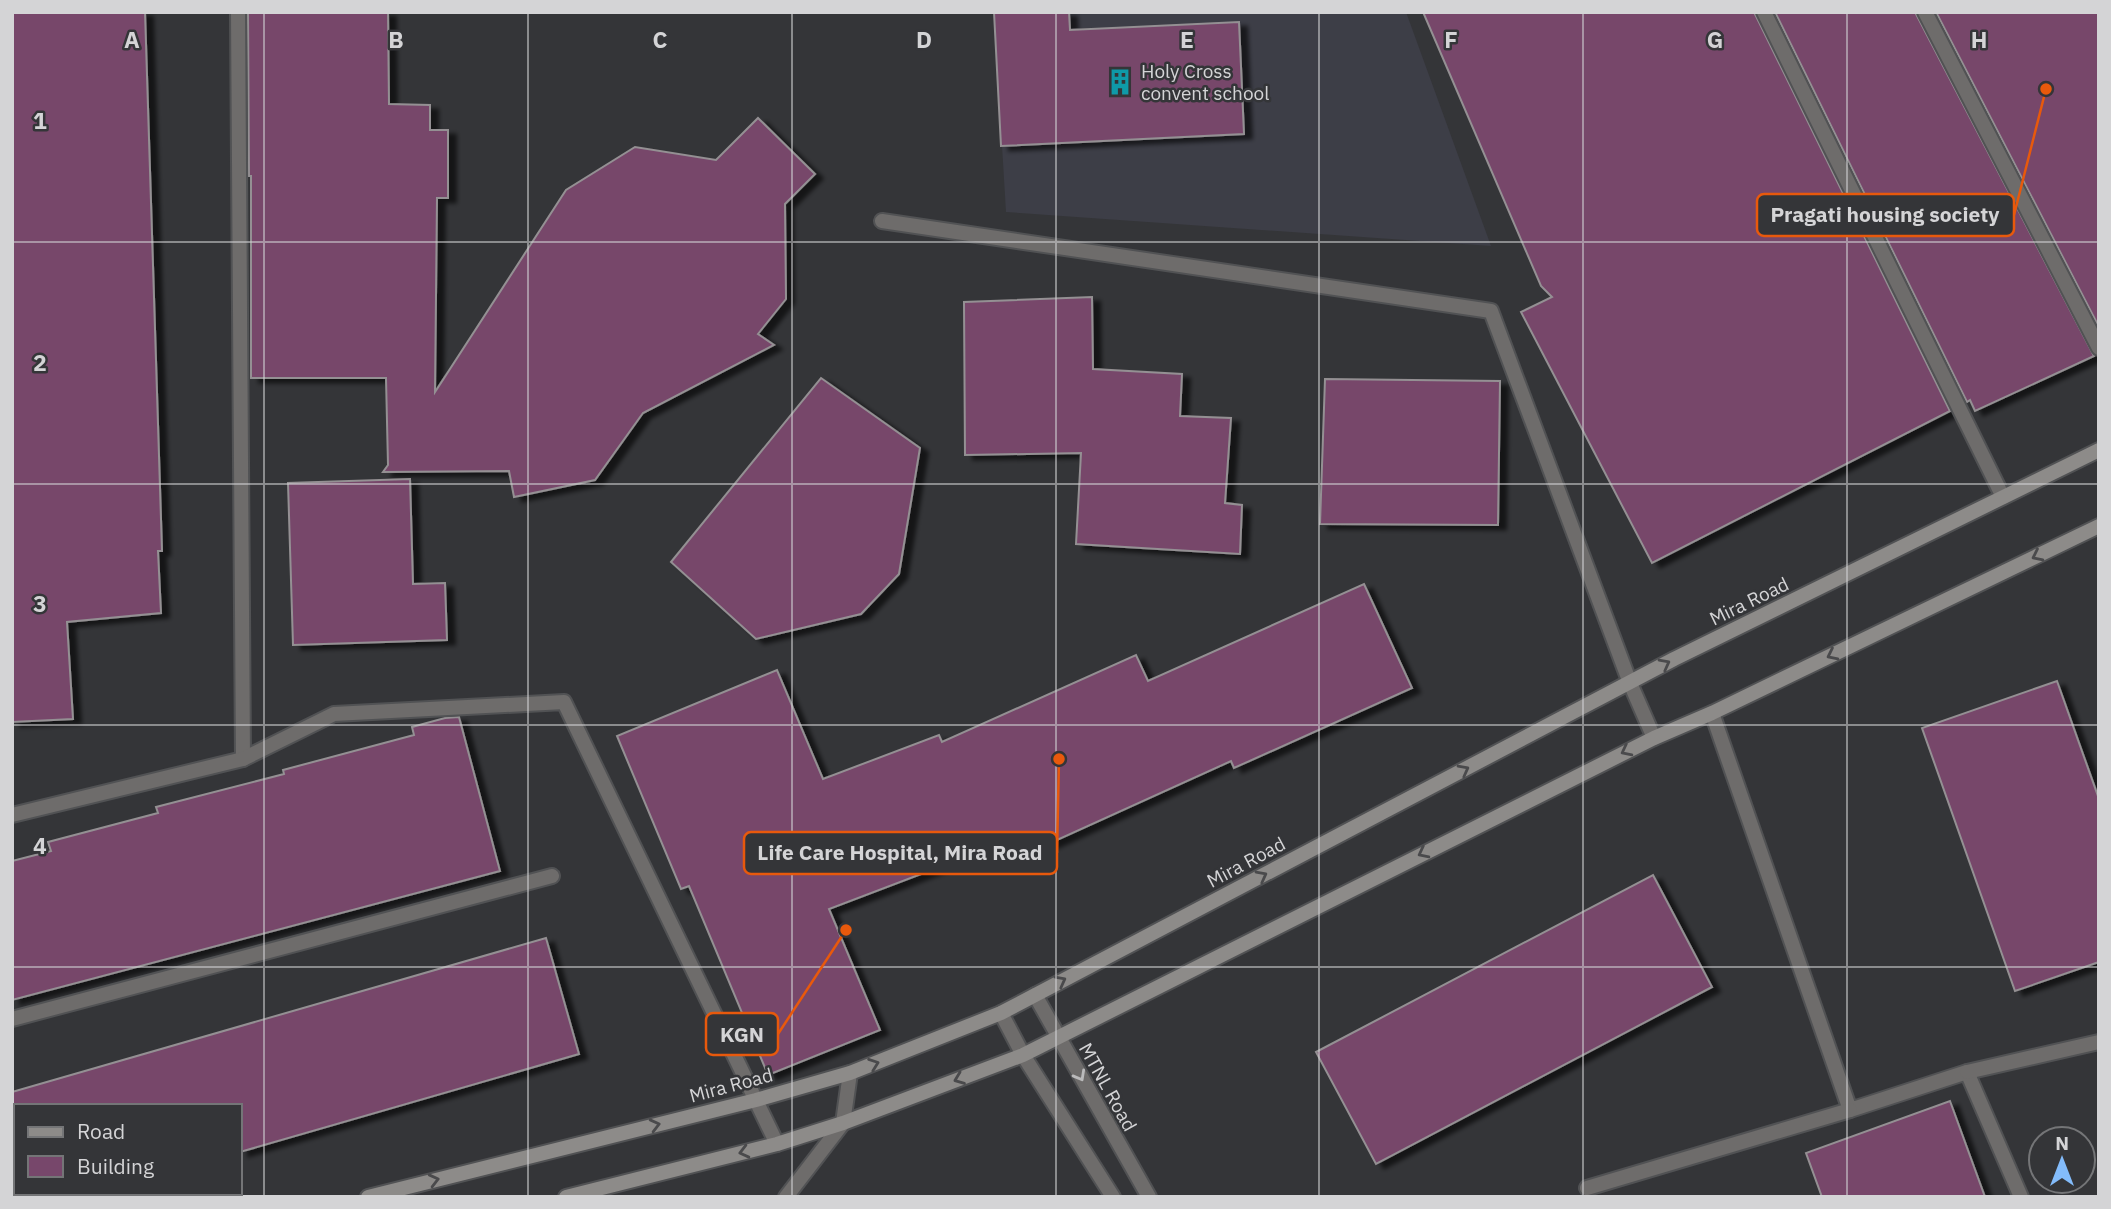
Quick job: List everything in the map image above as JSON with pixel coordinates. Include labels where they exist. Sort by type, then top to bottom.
[{"type":"main road","name":"Mira Road","points":[[368,1197],[756,1100],[849,1073],[1001,1013],[1630,683],[2099,450]]},
{"type":"main road","points":[[566,1197],[777,1144],[843,1123],[1023,1055],[1654,737],[1712,713],[2099,526]]},
{"type":"street","points":[[238,12],[243,759]]},
{"type":"street","points":[[1764,12],[2004,497]]},
{"type":"street","points":[[1926,12],[2099,348]]},
{"type":"street","points":[[882,221],[1491,312],[1630,683],[1654,737]]},
{"type":"street","points":[[12,815],[243,759],[334,714],[564,702],[777,1144]]},
{"type":"street","points":[[1712,713],[1850,1110]]},
{"type":"street","points":[[12,1018],[552,876]]},
{"type":"street","name":"MTNL Road","points":[[1035,995],[1149,1197]]},
{"type":"street","points":[[1001,1013],[1023,1055],[1113,1197]]},
{"type":"street","points":[[1587,1188],[1850,1110],[1967,1072],[2099,1042]]},
{"type":"street","points":[[1967,1072],[2021,1197]]},
{"type":"street","points":[[786,1197],[843,1123],[849,1073]]},
{"type":"shaded area","points":[[994,12],[1406,12],[1491,246],[1006,212]]},
{"type":"building","points":[[12,12],[145,12],[162,551],[158,551],[161,613],[67,622],[73,719],[12,722]]},
{"type":"building","points":[[248,12],[388,12],[389,104],[430,105],[430,130],[448,130],[448,198],[437,198],[435,392],[566,190],[635,147],[716,160],[758,118],[815,174],[785,204],[786,299],[758,334],[774,345],[643,413],[595,480],[514,497],[509,471],[383,472],[388,465],[386,378],[251,378]]},
{"type":"building","name":"Holy Cross convent school","points":[[994,12],[1069,12],[1070,30],[1239,22],[1244,134],[1001,146]]},
{"type":"building","points":[[1423,12],[1754,12],[1950,411],[1652,563],[1521,312],[1552,297],[1541,286]]},
{"type":"building","points":[[1775,12],[1915,12],[2094,356],[1975,411],[1970,400],[1967,402]]},
{"type":"building","points":[[1936,12],[2099,12],[2099,327]]},
{"type":"building","points":[[1092,297],[1093,369],[1182,374],[1180,416],[1231,418],[1225,503],[1242,505],[1240,554],[1076,544],[1081,453],[965,455],[964,302]]},
{"type":"building","points":[[821,378],[920,448],[899,574],[861,614],[756,639],[671,562]]},
{"type":"building","points":[[1325,379],[1500,381],[1498,525],[1320,524]]},
{"type":"building","points":[[410,479],[413,584],[445,583],[447,640],[293,645],[288,483]]},
{"type":"building","points":[[1364,584],[1412,688],[1234,768],[1231,761],[1013,860],[1005,842],[829,909],[880,1030],[768,1075],[689,886],[681,889],[617,736],[777,670],[823,779],[939,735],[942,742],[1136,655],[1148,681]]},
{"type":"building","points":[[2057,681],[2099,799],[2099,962],[2015,991],[1922,728]]},
{"type":"building","points":[[459,717],[500,871],[12,1000],[12,861],[51,851],[48,842],[158,813],[156,807],[284,774],[283,770],[414,735],[412,727]]},
{"type":"building","points":[[1653,875],[1712,987],[1376,1164],[1316,1052]]},
{"type":"building","points":[[546,938],[579,1054],[242,1151],[242,1104],[12,1106],[12,1092]]},
{"type":"building","points":[[1950,1101],[1985,1197],[1822,1197],[1806,1153]]},
{"type":"place","name":"Holy Cross convent school","points":[[1120,82]]},
{"type":"place","name":"Pragati housing society","points":[[2046,89]]},
{"type":"place","name":"Life Care Hospital, Mira Road","points":[[1059,759]]},
{"type":"place","name":"KGN","points":[[846,930]]}]
